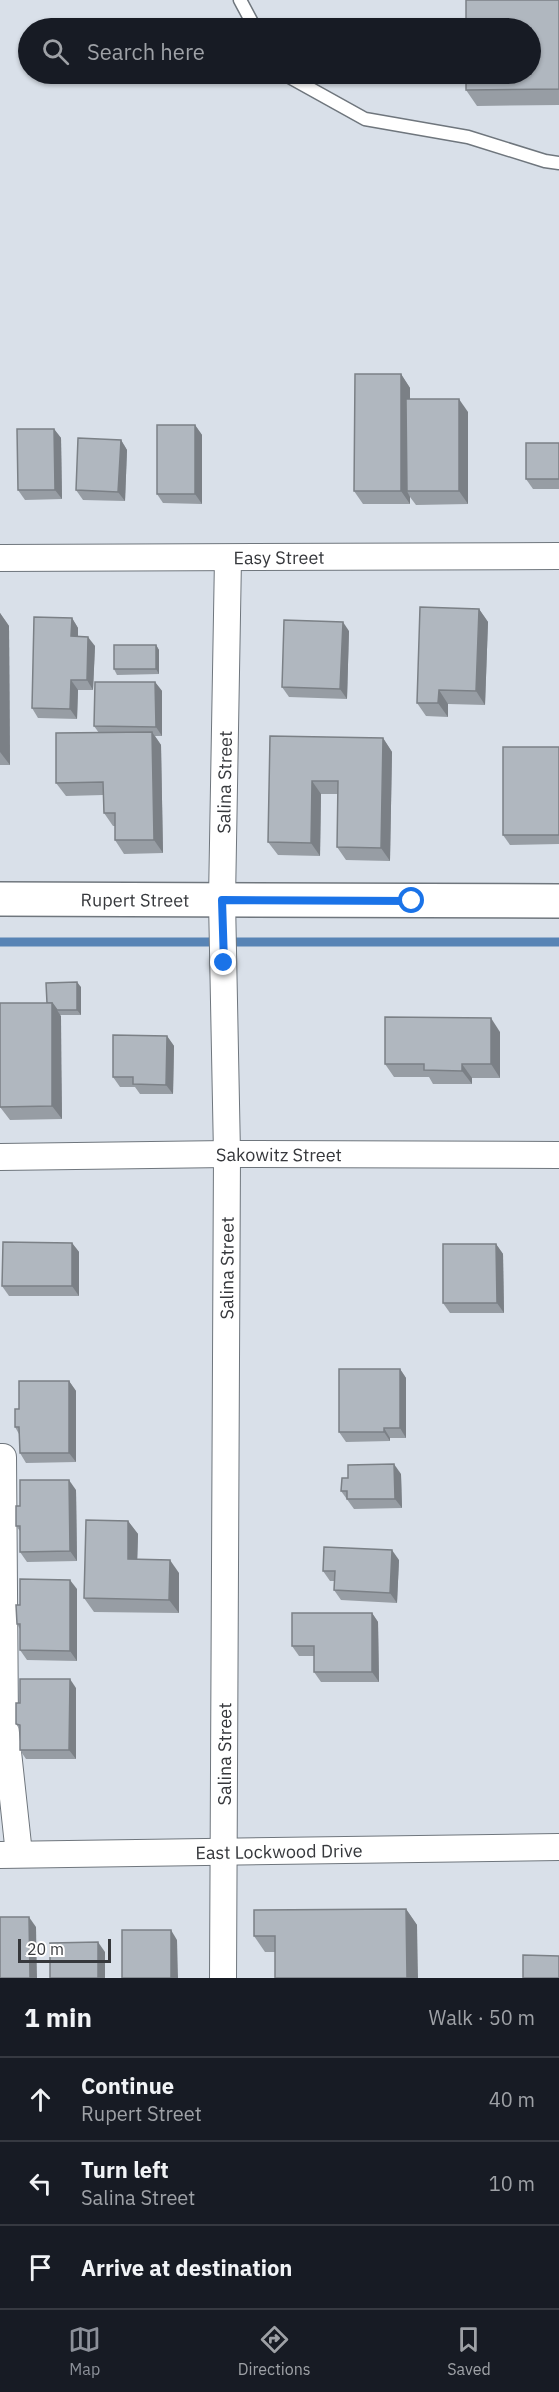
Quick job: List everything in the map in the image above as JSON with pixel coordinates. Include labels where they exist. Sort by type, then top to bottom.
[{"type":"street","name":"Easy Street","points":[[0,558],[559,556]]},
{"type":"street","name":"Salina Street","points":[[223,1978],[227,1154],[222,910],[228,558]]},
{"type":"street","name":"Rupert Street","points":[[0,899],[222,910],[559,901]]},
{"type":"street","name":"Sakowitz Street","points":[[0,1156],[559,1155]]},
{"type":"street","points":[[0,1457],[3,1457],[5,1724],[10,1854]]},
{"type":"street","name":"East Lockwood Drive","points":[[10,1854],[559,1847]]},
{"type":"lane","points":[[240,0],[250,18]]},
{"type":"lane","points":[[302,84],[365,119],[468,137],[545,161],[559,163]]},
{"type":"building","points":[[466,0],[559,0],[559,89],[466,90],[466,84],[541,84],[541,18],[466,18]]},
{"type":"building","points":[[355,374],[401,374],[401,491],[354,491]]},
{"type":"building","points":[[406,399],[459,399],[459,491],[407,491]]},
{"type":"building","points":[[157,425],[195,425],[195,494],[157,494]]},
{"type":"building","points":[[17,429],[54,429],[55,490],[18,490]]},
{"type":"building","points":[[78,438],[121,440],[118,492],[76,490]]},
{"type":"building","points":[[526,443],[559,443],[559,479],[526,479]]},
{"type":"building","points":[[420,607],[479,609],[476,691],[439,690],[438,703],[417,703]]},
{"type":"building","points":[[34,617],[72,618],[71,636],[88,637],[87,680],[71,680],[70,709],[32,708]]},
{"type":"building","points":[[284,620],[343,622],[340,689],[282,687]]},
{"type":"building","points":[[114,645],[156,645],[156,669],[114,669]]},
{"type":"building","points":[[95,682],[155,682],[156,727],[94,726]]},
{"type":"building","points":[[152,732],[154,840],[115,840],[115,813],[104,813],[103,782],[56,783],[56,733]]},
{"type":"building","points":[[270,736],[383,738],[381,848],[337,847],[338,781],[312,781],[311,843],[268,842]]},
{"type":"building","points":[[503,747],[559,747],[559,835],[503,835]]},
{"type":"building","points":[[77,982],[77,1010],[57,1010],[52,1003],[47,1003],[46,983]]},
{"type":"building","points":[[0,1003],[52,1003],[52,1106],[0,1107]]},
{"type":"building","points":[[385,1017],[491,1018],[491,1064],[462,1064],[462,1071],[424,1070],[424,1064],[385,1064]]},
{"type":"building","points":[[113,1035],[167,1036],[166,1085],[133,1084],[133,1077],[113,1077]]},
{"type":"building","points":[[3,1242],[72,1243],[72,1286],[2,1286]]},
{"type":"building","points":[[443,1244],[496,1244],[497,1303],[443,1303]]},
{"type":"building","points":[[339,1369],[400,1369],[400,1428],[384,1428],[384,1432],[339,1432]]},
{"type":"building","points":[[19,1381],[69,1381],[69,1453],[20,1453],[19,1427],[15,1427],[15,1409],[19,1409]]},
{"type":"building","points":[[394,1464],[395,1499],[347,1499],[347,1491],[341,1491],[342,1478],[348,1478],[348,1465]]},
{"type":"building","points":[[20,1480],[69,1480],[70,1551],[20,1552],[20,1526],[16,1526],[16,1506],[20,1506]]},
{"type":"building","points":[[86,1520],[128,1521],[128,1559],[170,1560],[169,1600],[84,1598]]},
{"type":"building","points":[[324,1547],[392,1550],[390,1593],[334,1590],[335,1571],[323,1571]]},
{"type":"building","points":[[20,1579],[70,1580],[70,1651],[20,1650],[20,1624],[17,1624],[16,1605],[20,1605]]},
{"type":"building","points":[[292,1613],[372,1613],[372,1672],[314,1672],[314,1646],[292,1646]]},
{"type":"building","points":[[20,1679],[70,1679],[69,1750],[20,1750],[20,1725],[16,1724],[16,1703],[20,1703]]},
{"type":"building","points":[[406,1909],[407,1978],[275,1978],[275,1936],[254,1936],[254,1910]]},
{"type":"building","points":[[0,1917],[29,1917],[30,1978],[0,1978]]},
{"type":"building","points":[[122,1930],[171,1930],[171,1978],[122,1978]]},
{"type":"building","points":[[98,1942],[98,1978],[50,1978],[50,1943]]},
{"type":"building","points":[[523,1955],[559,1956],[559,1978],[523,1978]]},
{"type":"waterway","points":[[0,942],[559,942]]},
{"type":"route","points":[[224,963],[222,900],[412,901]]}]
